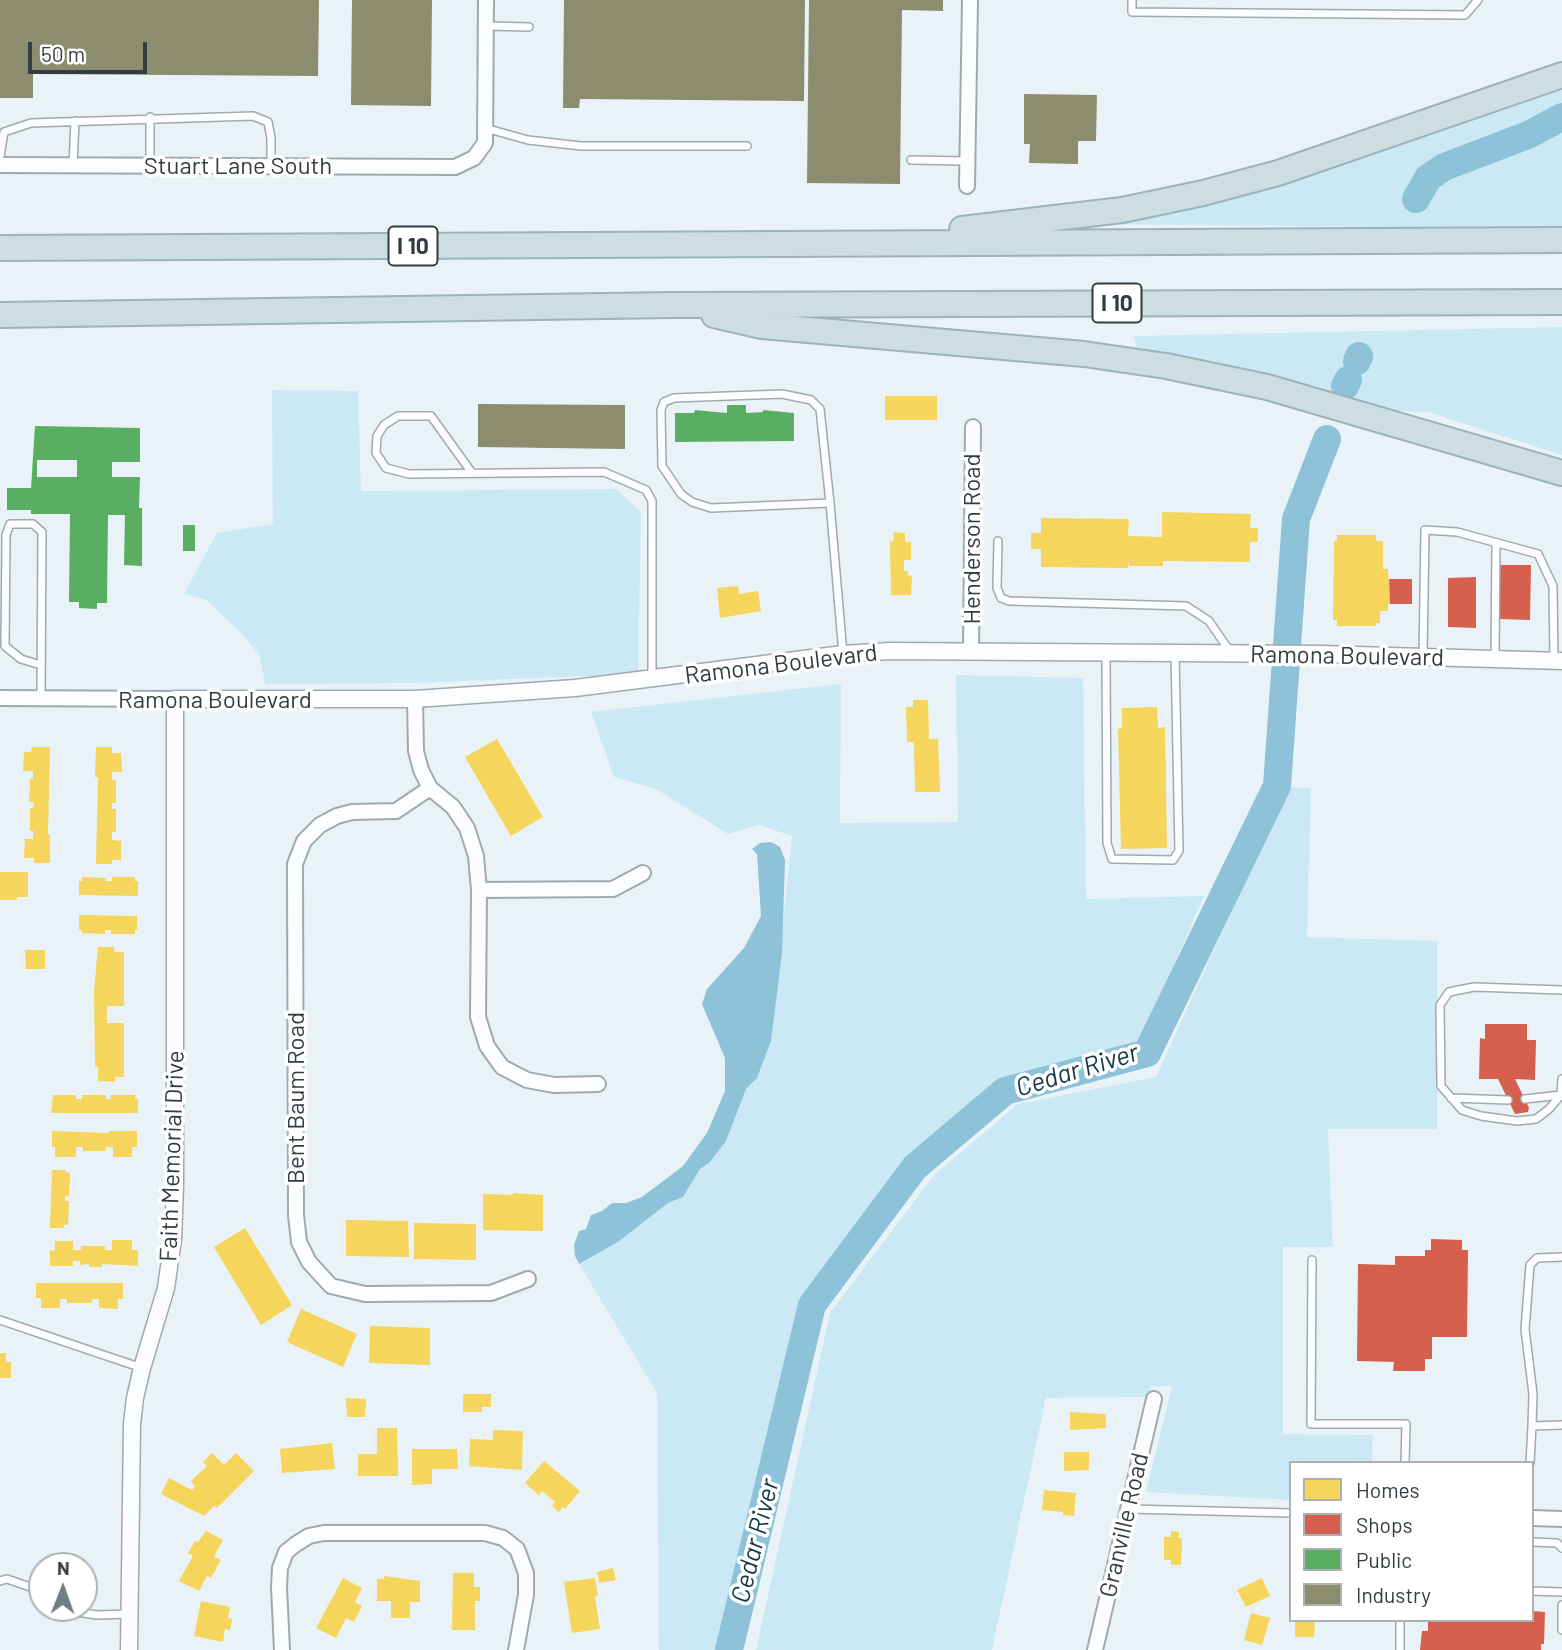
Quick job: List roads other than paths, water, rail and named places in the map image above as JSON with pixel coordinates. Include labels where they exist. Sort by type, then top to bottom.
[{"type":"highway","points":[[825,244],[1122,210],[1203,193],[1278,173],[1562,75]]},
{"type":"highway","name":"I 10","points":[[0,248],[1562,240]]},
{"type":"highway","name":"I 10","points":[[0,315],[672,305],[1562,302]]},
{"type":"highway","points":[[672,305],[762,326],[1084,354],[1166,366],[1267,387],[1561,474]]},
{"type":"street","points":[[485,128],[486,0]]},
{"type":"street","points":[[967,186],[970,0]]},
{"type":"street","name":"Stuart Lane South","points":[[0,165],[455,167],[474,158],[485,143],[485,128]]},
{"type":"street","name":"Henderson Road","points":[[971,651],[973,427]]},
{"type":"street","name":"Ramona Boulevard","points":[[0,698],[415,699],[575,688],[843,654],[890,651],[1322,654],[1558,661]]},
{"type":"street","name":"Faith Memorial Drive","points":[[129,1650],[132,1424],[142,1368],[166,1288],[173,1239],[175,699]]},
{"type":"street","points":[[415,699],[416,751],[421,770],[430,788],[453,807],[467,828],[476,856],[479,890],[478,1017],[487,1046],[502,1067],[527,1080],[554,1085],[598,1084]]},
{"type":"street","name":"Bent Baum Road","points":[[430,788],[396,811],[352,812],[320,825],[304,841],[295,864],[296,1215],[299,1242],[309,1262],[331,1286],[365,1294],[491,1293],[528,1279]]},
{"type":"street","points":[[479,890],[613,889],[643,873]]},
{"type":"street","name":"Granville Road","points":[[1095,1650],[1154,1399]]},
{"type":"street","points":[[1534,1518],[1562,1519]]},
{"type":"street","points":[[282,1650],[280,1568],[286,1552],[309,1536],[324,1533],[485,1533],[503,1538],[517,1549],[526,1573],[526,1595],[516,1650]]},
{"type":"lane","points":[[1132,0],[1132,12],[1451,15],[1465,15],[1478,0]]},
{"type":"lane","points":[[486,26],[529,27]]},
{"type":"lane","points":[[0,157],[4,132],[31,122],[253,116],[268,122],[271,166]]},
{"type":"lane","points":[[150,117],[150,166]]},
{"type":"lane","points":[[73,165],[75,121]]},
{"type":"lane","points":[[485,128],[528,140],[581,146],[747,146]]},
{"type":"lane","points":[[911,160],[967,161]]},
{"type":"lane","points":[[830,503],[711,508],[692,502],[681,494],[662,466],[661,410],[664,402],[674,398],[782,394],[811,400],[820,409],[830,503],[843,654]]},
{"type":"lane","points":[[472,472],[431,416],[398,416],[384,425],[377,436],[376,453],[386,468],[409,474],[604,472],[646,490],[652,501],[652,680]]},
{"type":"lane","points":[[41,665],[21,660],[5,646],[6,534],[10,524],[33,524],[42,533],[41,699]]},
{"type":"lane","points":[[1423,658],[1425,530],[1457,532],[1538,554],[1553,586],[1558,614],[1558,661]]},
{"type":"lane","points":[[998,541],[997,588],[1001,597],[1009,601],[1186,606],[1209,621],[1231,654]]},
{"type":"lane","points":[[1495,660],[1496,543]]},
{"type":"lane","points":[[1106,652],[1107,843],[1112,859],[1173,860],[1179,851],[1175,653]]},
{"type":"lane","points":[[1562,990],[1474,987],[1449,992],[1440,1005],[1441,1086],[1462,1110],[1481,1116],[1517,1121],[1536,1119],[1549,1110],[1562,1095],[1562,1079]]},
{"type":"lane","points":[[1525,1099],[1562,1095]]},
{"type":"lane","points":[[1450,1098],[1508,1100]]},
{"type":"lane","points":[[1530,1461],[1532,1394],[1525,1329],[1530,1265],[1537,1258],[1562,1257]]},
{"type":"lane","points":[[1312,1259],[1311,1423],[1406,1424],[1405,1461]]},
{"type":"lane","points":[[0,1320],[142,1368]]},
{"type":"lane","points":[[1532,1426],[1562,1425]]},
{"type":"lane","points":[[1128,1509],[1289,1513]]},
{"type":"lane","points":[[1534,1542],[1557,1543],[1562,1548]]},
{"type":"lane","points":[[0,1581],[7,1579],[28,1584]]},
{"type":"lane","points":[[1534,1591],[1562,1592]]},
{"type":"lane","points":[[1562,1605],[1562,1630]]},
{"type":"lane","points":[[98,1615],[130,1614]]},
{"type":"lane","points":[[1400,1622],[1400,1650]]},
{"type":"water","points":[[771,842],[780,847],[785,860],[782,953],[771,1041],[757,1078],[746,1089],[726,1141],[710,1162],[700,1169],[683,1197],[668,1203],[618,1242],[579,1264],[574,1245],[579,1231],[586,1229],[591,1215],[612,1203],[626,1203],[642,1197],[683,1166],[707,1133],[725,1091],[725,1058],[702,1004],[707,989],[744,948],[761,916],[757,854],[752,849],[760,843]]},
{"type":"waterway","name":"Cedar River","points":[[1416,199],[1428,178],[1444,167],[1528,135],[1562,117]]},
{"type":"waterway","name":"Cedar River","points":[[1357,361],[1359,356]]},
{"type":"waterway","name":"Cedar River","points":[[1345,386],[1348,380]]},
{"type":"waterway","name":"Cedar River","points":[[729,1650],[812,1305],[915,1167],[1005,1091],[1147,1053],[1277,786],[1296,519],[1327,439]]}]
